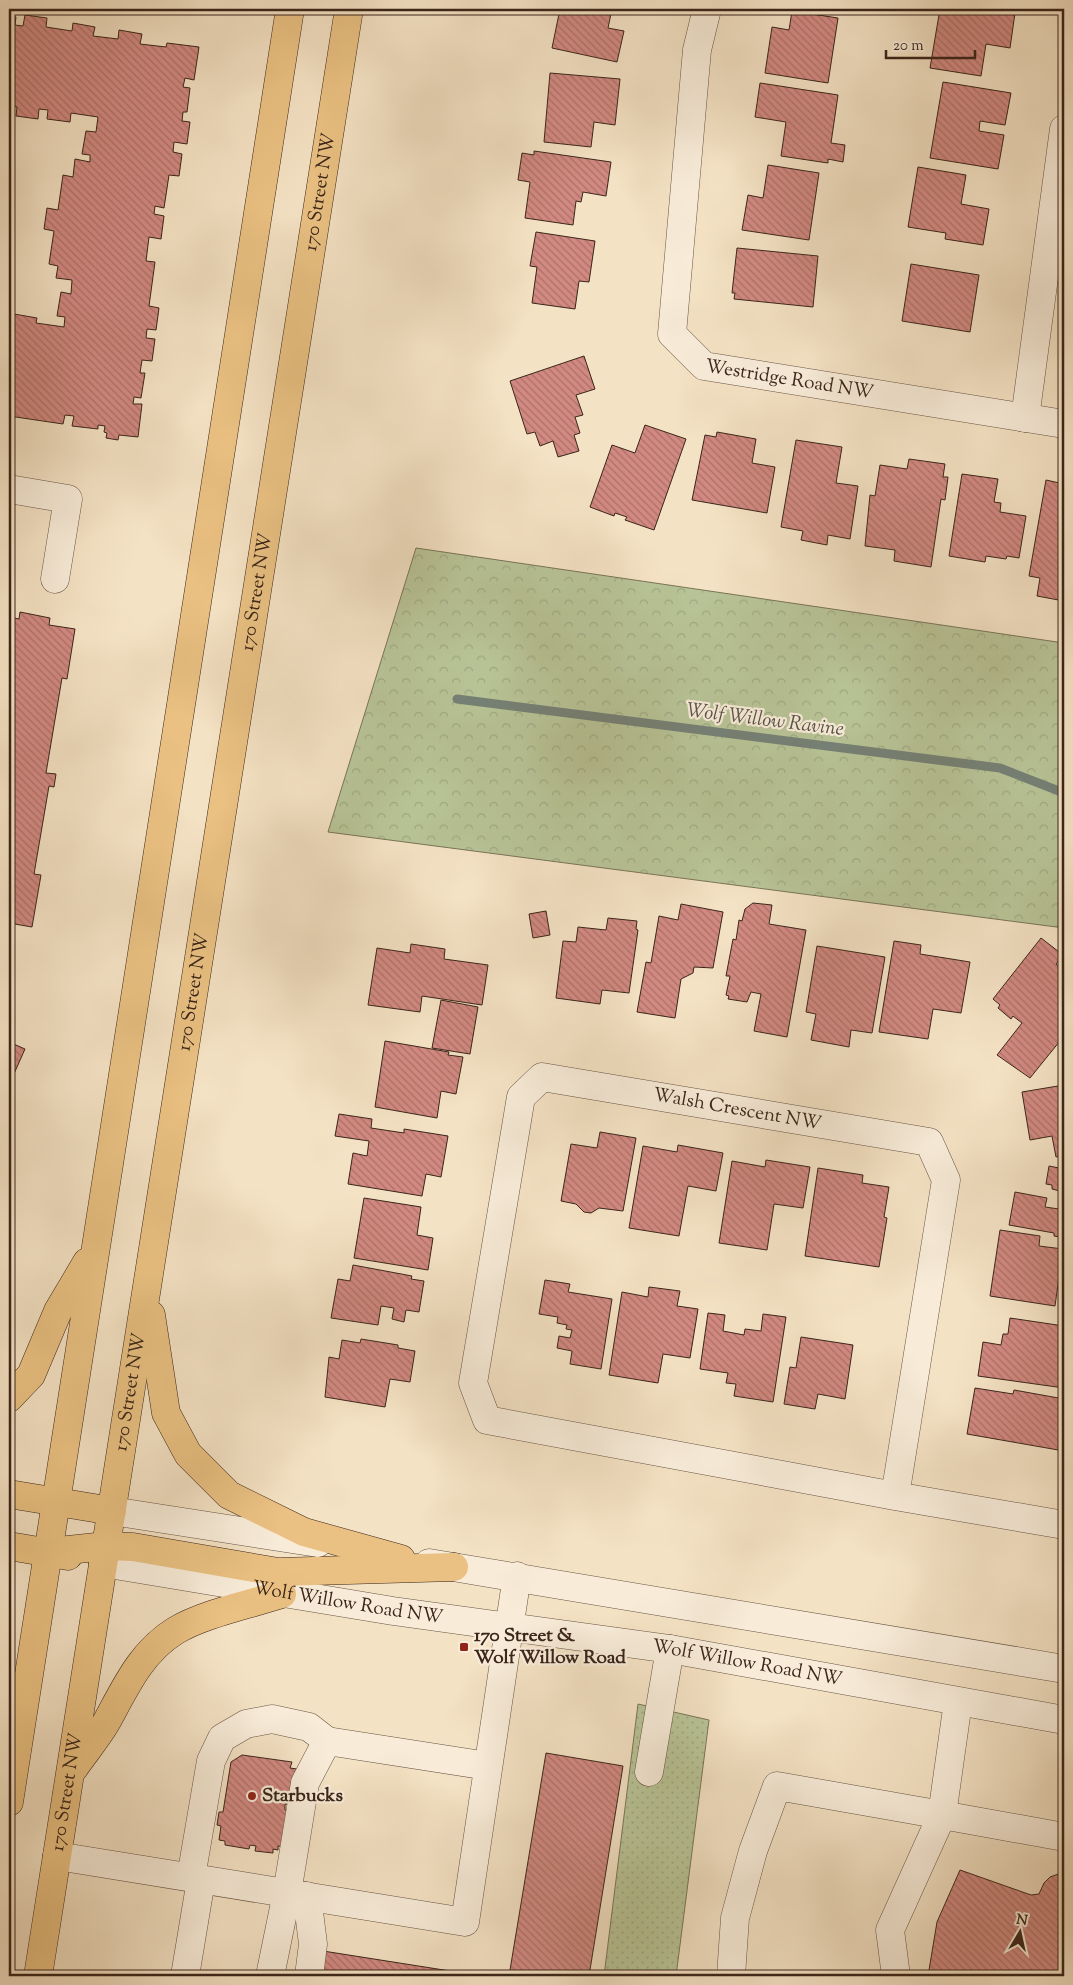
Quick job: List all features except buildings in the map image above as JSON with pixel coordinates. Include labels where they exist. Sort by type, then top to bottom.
[{"type":"main road","points":[[9,1802],[290,9]]},
{"type":"main road","name":"170 Street NW","points":[[38,1976],[349,9]]},
{"type":"main road","points":[[9,1398],[31,1375],[58,1312],[94,1250]]},
{"type":"main road","points":[[147,1289],[166,1413],[188,1454],[228,1494],[304,1532],[401,1559]]},
{"type":"main road","points":[[9,1494],[112,1511]]},
{"type":"main road","points":[[9,1546],[49,1552],[105,1554],[158,1550],[278,1572],[454,1567]]},
{"type":"main road","points":[[70,1773],[106,1722],[129,1680],[159,1643],[175,1631],[193,1622],[282,1594]]},
{"type":"main road","points":[[9,1736],[15,1764]]},
{"type":"street","name":"Westridge Road NW","points":[[707,9],[697,50],[672,334],[704,366],[1064,424]]},
{"type":"street","points":[[1025,418],[1064,130]]},
{"type":"street","points":[[9,489],[68,499],[55,579]]},
{"type":"street","name":"Walsh Crescent NW","points":[[542,1077],[928,1142],[946,1180],[895,1496],[487,1420],[473,1383],[521,1097],[542,1077]]},
{"type":"street","points":[[895,1496],[1064,1525]]},
{"type":"street","points":[[112,1511],[290,1538],[401,1559],[517,1576],[1064,1669]]},
{"type":"street","name":"Wolf Willow Road NW","points":[[105,1554],[282,1594],[670,1649],[1064,1720]]},
{"type":"street","points":[[57,1856],[465,1922],[517,1576]]},
{"type":"street","points":[[649,1772],[670,1649]]},
{"type":"street","points":[[896,1976],[890,1930],[942,1815],[958,1702]]},
{"type":"street","points":[[184,1976],[211,1761],[222,1738],[246,1724],[272,1719],[309,1727],[328,1741],[488,1766]]},
{"type":"street","points":[[270,1976],[297,1895],[305,1783],[328,1741]]},
{"type":"street","points":[[731,1976],[735,1918],[752,1850],[777,1786],[1064,1837]]},
{"type":"street","points":[[297,1895],[313,1944],[308,1976]]},
{"type":"green space","points":[[416,548],[1064,643],[1064,928],[328,832]]},
{"type":"green space","points":[[638,1704],[709,1720],[676,1976],[604,1976]]},
{"type":"waterway","name":"Wolf Willow Ravine","points":[[457,699],[1000,768],[1064,793]]},
{"type":"place","name":"170 Street & Wolf Willow Road","points":[[464,1647]]},
{"type":"place","name":"Starbucks","points":[[252,1796]]}]
